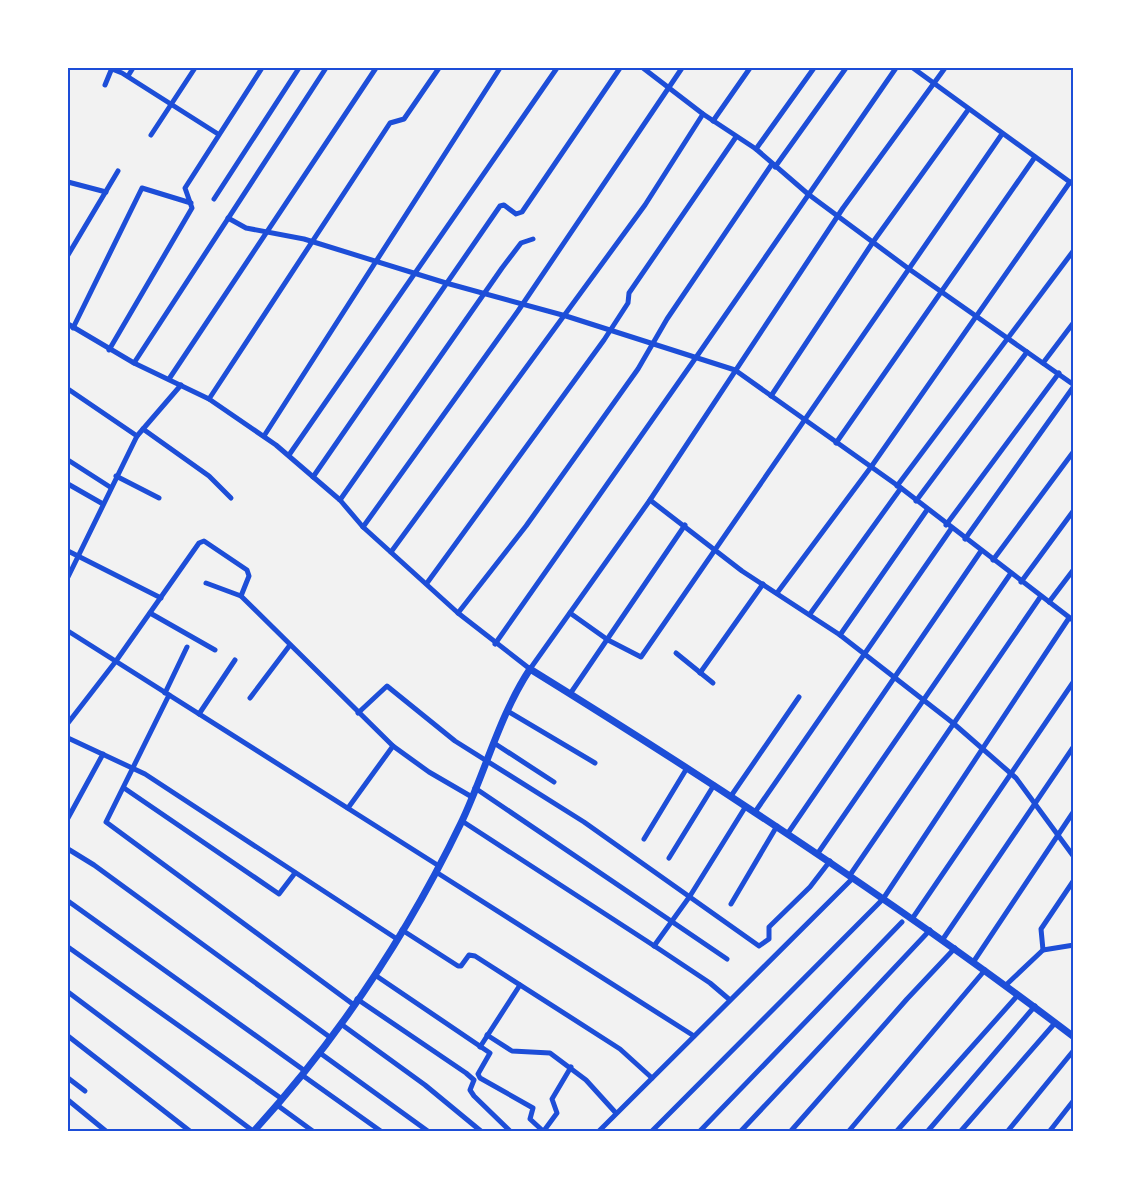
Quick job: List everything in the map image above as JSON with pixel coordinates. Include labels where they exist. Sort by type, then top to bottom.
[{"type":"street","points":[[105,85],[112,68],[218,134]]},
{"type":"street","points":[[128,76],[133,68]]},
{"type":"street","points":[[151,135],[195,68]]},
{"type":"street","points":[[192,204],[184,190],[262,68]]},
{"type":"street","points":[[214,199],[299,68]]},
{"type":"street","points":[[134,363],[326,68]]},
{"type":"street","points":[[169,379],[376,68]]},
{"type":"street","points":[[208,399],[390,123],[404,120],[439,68]]},
{"type":"street","points":[[264,436],[500,68]]},
{"type":"street","points":[[289,455],[557,68]]},
{"type":"street","points":[[313,477],[500,206],[516,214],[522,212],[620,68]]},
{"type":"street","points":[[643,68],[712,121],[756,149],[808,194],[840,213],[909,269],[1073,384],[965,539]]},
{"type":"street","points":[[363,527],[523,304],[682,68]]},
{"type":"street","points":[[712,121],[750,68]]},
{"type":"street","points":[[756,149],[814,68]]},
{"type":"street","points":[[458,613],[574,460],[638,369],[652,343],[773,166],[846,68]]},
{"type":"street","points":[[495,644],[697,357],[896,68]]},
{"type":"street","points":[[777,593],[871,467],[975,315],[1072,184],[912,68]]},
{"type":"street","points":[[68,992],[253,1131],[320,1053],[375,975],[397,939],[438,869],[462,821],[486,759],[527,673],[650,500],[840,213],[945,68]]},
{"type":"street","points":[[771,396],[873,242],[968,110]]},
{"type":"street","points":[[391,552],[566,316],[645,205],[703,114]]},
{"type":"street","points":[[570,613],[608,640],[641,657],[1002,134]]},
{"type":"street","points":[[427,583],[628,303],[629,292],[736,137]]},
{"type":"street","points":[[836,443],[1035,157]]},
{"type":"street","points":[[68,255],[118,171]]},
{"type":"street","points":[[68,182],[105,192]]},
{"type":"street","points":[[192,204],[144,187],[70,326],[109,350],[208,399],[264,436],[340,500],[363,527],[527,673],[570,694],[788,833],[818,853],[827,865],[851,879],[925,935],[943,939],[953,951],[974,961],[983,972],[1006,985],[1016,996],[1053,1025],[1074,1037]]},
{"type":"street","points":[[109,350],[171,245],[192,204]]},
{"type":"street","points":[[228,218],[246,228],[267,231],[376,260],[446,283],[566,316],[735,370],[899,487],[1071,620],[982,748],[881,901],[651,1131]]},
{"type":"street","points":[[340,500],[484,293],[521,243],[533,239]]},
{"type":"street","points":[[810,614],[1007,338],[1074,250]]},
{"type":"street","points":[[1044,363],[1074,322]]},
{"type":"street","points":[[916,501],[1026,352]]},
{"type":"street","points":[[755,812],[865,655],[948,527],[1059,373]]},
{"type":"street","points":[[68,577],[137,436],[180,386]]},
{"type":"street","points":[[68,389],[137,436]]},
{"type":"street","points":[[143,429],[209,476],[231,498]]},
{"type":"street","points":[[993,560],[1074,451]]},
{"type":"street","points":[[68,460],[110,488]]},
{"type":"street","points":[[116,476],[159,498]]},
{"type":"street","points":[[68,484],[103,504]]},
{"type":"street","points":[[650,500],[763,584],[840,635],[953,723],[1012,773],[1074,857]]},
{"type":"street","points":[[840,635],[927,510]]},
{"type":"street","points":[[1021,582],[1074,510]]},
{"type":"street","points":[[570,694],[685,525]]},
{"type":"street","points":[[68,723],[116,661],[201,542],[204,541],[247,570],[249,576],[242,596]]},
{"type":"street","points":[[68,551],[161,598]]},
{"type":"street","points":[[788,833],[981,551]]},
{"type":"street","points":[[1049,602],[1074,569]]},
{"type":"street","points":[[818,853],[1011,573]]},
{"type":"street","points":[[206,583],[242,596],[358,714],[393,746],[472,797]]},
{"type":"street","points":[[700,673],[763,584]]},
{"type":"street","points":[[598,1131],[851,879],[953,723],[1041,596]]},
{"type":"street","points":[[150,613],[215,650]]},
{"type":"street","points":[[68,631],[348,808],[694,1036]]},
{"type":"street","points":[[250,698],[290,645]]},
{"type":"street","points":[[187,647],[134,768],[106,822],[355,1002],[474,1080]]},
{"type":"street","points":[[676,653],[713,683]]},
{"type":"street","points":[[199,714],[235,660]]},
{"type":"street","points":[[699,1131],[907,920],[1012,773],[1074,681]]},
{"type":"street","points":[[358,714],[387,686],[455,741],[584,822],[759,946],[768,941],[769,927],[779,914],[810,887],[827,865]]},
{"type":"street","points":[[731,796],[799,697]]},
{"type":"street","points":[[509,712],[594,764]]},
{"type":"street","points":[[68,738],[134,768],[397,939]]},
{"type":"street","points":[[494,743],[554,782]]},
{"type":"street","points":[[348,808],[393,746]]},
{"type":"street","points":[[943,939],[1074,746]]},
{"type":"street","points":[[68,818],[103,754]]},
{"type":"street","points":[[644,839],[687,768]]},
{"type":"street","points":[[669,858],[714,785]]},
{"type":"street","points":[[124,788],[279,894],[296,873]]},
{"type":"street","points":[[475,788],[728,959]]},
{"type":"street","points":[[654,946],[673,922],[746,806]]},
{"type":"street","points":[[974,961],[1074,811]]},
{"type":"street","points":[[462,821],[710,983],[730,1000]]},
{"type":"street","points":[[731,904],[777,826]]},
{"type":"street","points":[[68,849],[331,1038]]},
{"type":"street","points":[[1043,950],[1041,929],[1074,880]]},
{"type":"street","points":[[68,901],[382,1131]]},
{"type":"street","points":[[402,930],[458,966],[461,966],[472,954],[620,1049],[652,1078]]},
{"type":"street","points":[[740,1131],[925,935]]},
{"type":"street","points":[[1006,985],[1043,950],[1074,945]]},
{"type":"street","points":[[68,947],[280,1102],[314,1131]]},
{"type":"street","points":[[790,1131],[907,999],[953,951]]},
{"type":"street","points":[[848,1131],[983,972]]},
{"type":"street","points":[[375,975],[490,1053],[470,1090],[511,1131]]},
{"type":"street","points":[[480,1047],[520,986]]},
{"type":"street","points":[[896,1131],[1016,996]]},
{"type":"street","points":[[927,1131],[1034,1008]]},
{"type":"street","points":[[341,1024],[482,1131]]},
{"type":"street","points":[[960,1131],[1053,1025]]},
{"type":"street","points":[[488,1035],[513,1051],[542,1050],[571,1066],[596,1089],[615,1112]]},
{"type":"street","points":[[68,1036],[191,1131]]},
{"type":"street","points":[[1007,1131],[1074,1050]]},
{"type":"street","points":[[320,1053],[429,1131]]},
{"type":"street","points":[[478,1074],[482,1079],[533,1108],[530,1119],[543,1131],[557,1113],[552,1099],[571,1066]]},
{"type":"street","points":[[68,1078],[85,1091]]},
{"type":"street","points":[[68,1100],[107,1131]]},
{"type":"street","points":[[1049,1131],[1074,1100]]}]
